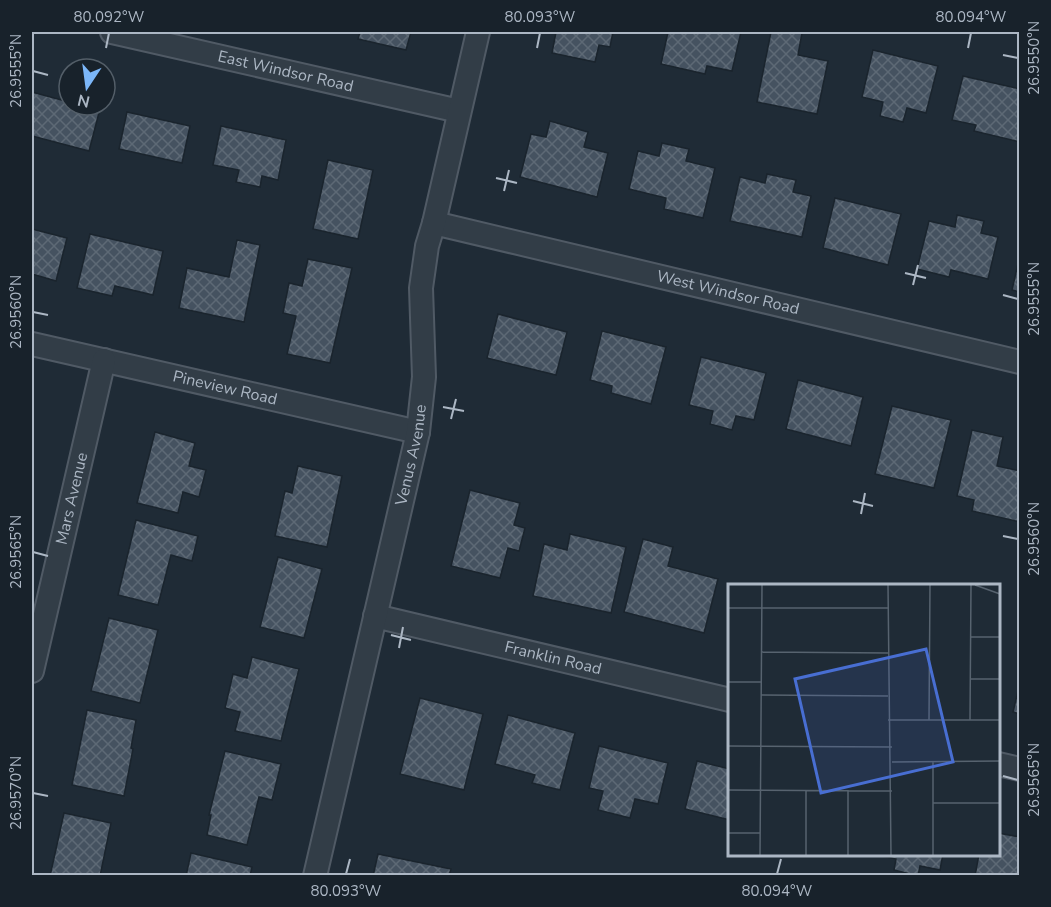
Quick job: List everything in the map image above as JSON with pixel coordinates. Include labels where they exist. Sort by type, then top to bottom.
[{"type":"street","name":"East Windsor Road","points":[[112,32],[146,35],[459,111]]},
{"type":"street","name":"Venus Avenue","points":[[315,876],[418,432],[424,377],[421,288],[427,246],[478,32]]},
{"type":"street","name":"West Windsor Road","points":[[434,223],[1020,362]]},
{"type":"street","name":"Pineview Road","points":[[32,344],[418,432]]},
{"type":"street","name":"Mars Avenue","points":[[32,671],[104,360]]},
{"type":"street","name":"Franklin Road","points":[[375,616],[728,700]]},
{"type":"street","points":[[1000,764],[1020,769]]},
{"type":"building","points":[[360,32],[411,32],[406,50],[358,39]]},
{"type":"building","points":[[556,32],[613,32],[610,47],[599,45],[595,62],[552,53]]},
{"type":"building","points":[[668,32],[741,32],[732,71],[707,66],[705,74],[661,64]]},
{"type":"building","points":[[771,32],[802,33],[798,55],[828,61],[817,114],[757,102]]},
{"type":"building","points":[[873,50],[938,66],[926,113],[907,108],[903,122],[880,116],[883,102],[862,97]]},
{"type":"building","points":[[963,76],[1020,89],[1020,142],[974,131],[976,125],[952,120]]},
{"type":"building","points":[[32,92],[57,99],[57,117],[98,117],[89,151],[32,136]]},
{"type":"building","points":[[127,112],[190,126],[182,163],[119,149]]},
{"type":"building","points":[[550,121],[588,132],[584,147],[608,153],[597,197],[520,177],[531,134],[546,137]]},
{"type":"building","points":[[221,126],[286,140],[278,180],[262,176],[260,187],[236,182],[239,170],[213,165]]},
{"type":"building","points":[[662,143],[689,149],[686,161],[715,168],[703,218],[664,209],[666,198],[629,189],[638,151],[659,156]]},
{"type":"building","points":[[328,160],[373,170],[358,239],[313,229]]},
{"type":"building","points":[[767,174],[796,180],[793,192],[811,196],[802,237],[730,221],[740,177],[765,183]]},
{"type":"building","points":[[835,198],[901,214],[888,265],[823,248]]},
{"type":"building","points":[[957,215],[984,221],[981,233],[998,237],[988,279],[951,270],[949,277],[917,269],[929,221],[955,227]]},
{"type":"building","points":[[32,229],[67,238],[56,281],[32,274]]},
{"type":"building","points":[[90,234],[163,251],[153,295],[115,286],[112,296],[77,288]]},
{"type":"building","points":[[237,240],[260,245],[244,322],[179,308],[187,268],[229,277]]},
{"type":"building","points":[[1020,255],[1020,292],[1012,290]]},
{"type":"building","points":[[308,259],[352,268],[330,363],[287,354],[296,316],[283,313],[289,283],[302,286]]},
{"type":"building","points":[[498,314],[567,332],[556,375],[487,358]]},
{"type":"building","points":[[602,331],[666,347],[651,404],[611,393],[612,386],[590,380]]},
{"type":"building","points":[[701,357],[766,373],[754,420],[736,416],[732,430],[710,424],[713,411],[689,405]]},
{"type":"building","points":[[798,380],[863,397],[851,446],[786,429]]},
{"type":"building","points":[[892,406],[951,420],[934,488],[875,474]]},
{"type":"building","points":[[972,430],[1003,437],[997,466],[1020,471],[1020,522],[972,511],[974,500],[957,496]]},
{"type":"building","points":[[155,432],[195,443],[189,466],[206,470],[199,497],[183,492],[178,513],[137,503]]},
{"type":"building","points":[[298,466],[342,476],[327,547],[275,536],[285,491],[292,493]]},
{"type":"building","points":[[470,490],[520,503],[514,525],[525,528],[519,551],[508,548],[500,578],[451,566]]},
{"type":"building","points":[[136,520],[198,536],[192,561],[171,555],[158,605],[118,595]]},
{"type":"building","points":[[570,534],[626,547],[611,613],[533,596],[544,544],[567,550]]},
{"type":"building","points":[[643,539],[673,547],[668,566],[718,579],[704,633],[624,612]]},
{"type":"building","points":[[278,557],[322,569],[304,638],[260,627]]},
{"type":"building","points":[[109,618],[158,630],[140,703],[91,691]]},
{"type":"building","points":[[252,657],[299,669],[281,741],[235,731],[240,712],[225,708],[233,674],[247,678]]},
{"type":"building","points":[[1020,683],[1020,714],[1013,712]]},
{"type":"building","points":[[420,698],[483,714],[464,790],[400,774]]},
{"type":"building","points":[[87,710],[136,720],[124,796],[72,785]]},
{"type":"building","points":[[508,715],[575,733],[560,790],[532,783],[535,775],[495,764]]},
{"type":"building","points":[[599,746],[668,763],[658,804],[635,799],[630,818],[598,810],[603,791],[589,788]]},
{"type":"building","points":[[225,751],[281,764],[272,800],[259,797],[247,845],[207,835],[211,815],[209,815]]},
{"type":"building","points":[[697,761],[728,769],[728,820],[685,809]]},
{"type":"building","points":[[64,813],[111,823],[100,876],[50,876]]},
{"type":"building","points":[[1000,833],[1020,837],[1020,876],[975,876],[979,856],[1000,856]]},
{"type":"building","points":[[191,853],[252,867],[250,876],[186,876]]},
{"type":"building","points":[[378,854],[451,869],[449,876],[373,876]]},
{"type":"building","points":[[883,856],[943,856],[940,870],[920,866],[918,876],[894,870],[896,859]]}]
